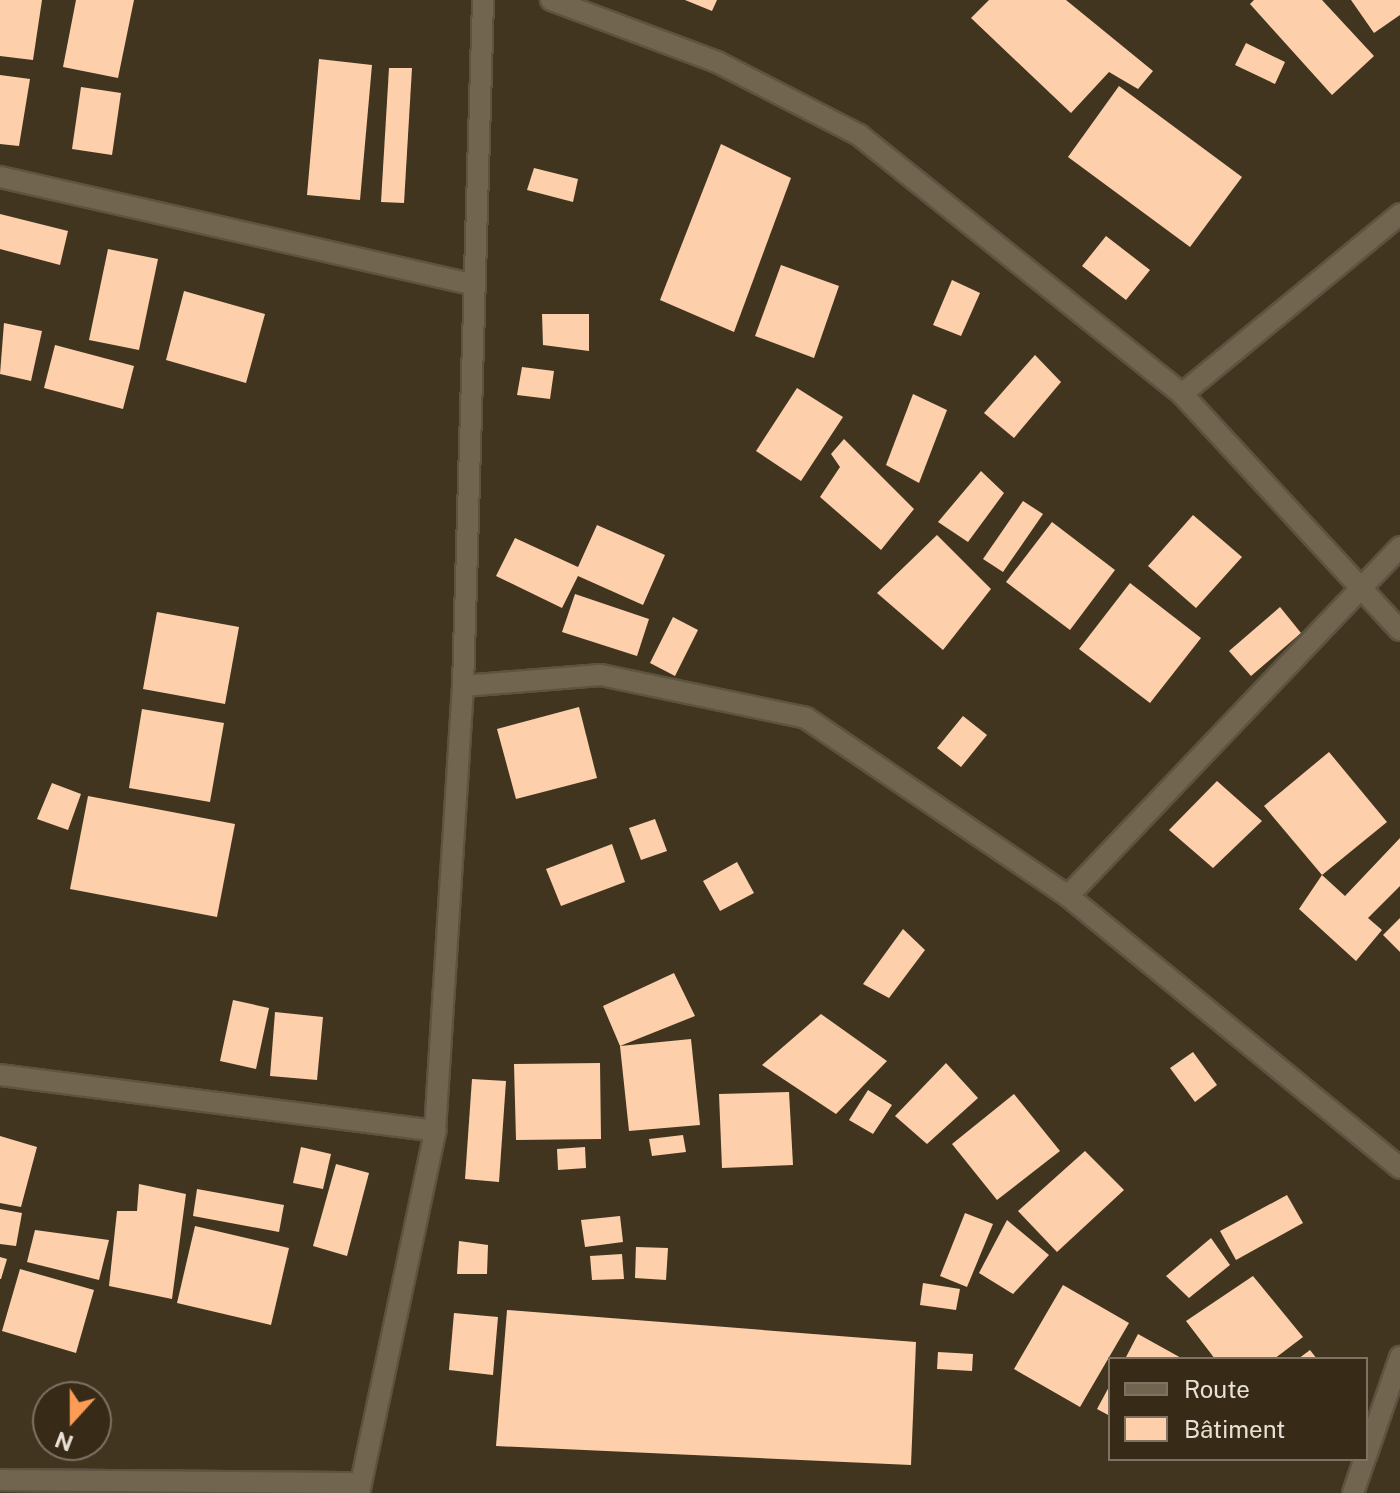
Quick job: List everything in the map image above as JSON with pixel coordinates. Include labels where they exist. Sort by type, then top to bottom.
[{"type":"street","points":[[0,1480],[360,1488],[435,1131],[463,686],[472,284],[483,0]]},
{"type":"street","points":[[551,0],[717,62],[859,135],[1182,394],[1400,630]]},
{"type":"street","points":[[0,177],[472,284]]},
{"type":"street","points":[[1182,394],[1400,214]]},
{"type":"street","points":[[1068,896],[1358,587],[1400,547]]},
{"type":"street","points":[[463,686],[601,675],[806,718],[1068,896],[1400,1168]]},
{"type":"street","points":[[0,1075],[435,1131]]},
{"type":"street","points":[[1368,1448],[1400,1357]]},
{"type":"street","points":[[1353,1493],[1364,1461]]},
{"type":"building","points":[[0,0],[42,0],[33,60],[0,56]]},
{"type":"building","points":[[76,0],[134,0],[118,78],[63,67]]},
{"type":"building","points":[[685,0],[717,0],[712,11]]},
{"type":"building","points":[[989,0],[1066,0],[1153,71],[1138,89],[1109,72],[1071,113],[971,18]]},
{"type":"building","points":[[1254,0],[1322,0],[1374,56],[1332,95],[1250,4]]},
{"type":"building","points":[[1351,0],[1400,0],[1400,15],[1374,33]]},
{"type":"building","points":[[1246,43],[1285,62],[1275,84],[1235,65]]},
{"type":"building","points":[[319,59],[372,65],[360,200],[307,195]]},
{"type":"building","points":[[389,68],[412,68],[404,203],[381,202]]},
{"type":"building","points":[[0,75],[30,79],[19,146],[0,144]]},
{"type":"building","points":[[1119,86],[1242,177],[1190,247],[1068,157]]},
{"type":"building","points":[[81,87],[121,93],[112,155],[72,149]]},
{"type":"building","points":[[721,144],[791,178],[734,332],[660,300]]},
{"type":"building","points":[[534,168],[578,179],[573,202],[527,190]]},
{"type":"building","points":[[0,214],[68,231],[60,265],[0,249]]},
{"type":"building","points":[[1106,236],[1150,270],[1126,300],[1082,266]]},
{"type":"building","points":[[108,249],[158,259],[139,350],[89,340]]},
{"type":"building","points":[[781,265],[839,286],[814,358],[755,336]]},
{"type":"building","points":[[952,280],[980,293],[961,336],[933,325]]},
{"type":"building","points":[[184,291],[265,314],[246,383],[166,360]]},
{"type":"building","points":[[542,314],[589,314],[589,351],[543,345]]},
{"type":"building","points":[[4,323],[42,331],[31,381],[0,374]]},
{"type":"building","points":[[55,345],[134,366],[123,409],[44,388]]},
{"type":"building","points":[[1035,355],[1061,382],[1014,438],[984,413]]},
{"type":"building","points":[[522,367],[554,371],[550,399],[517,395]]},
{"type":"building","points":[[797,388],[843,417],[801,481],[756,451]]},
{"type":"building","points":[[913,394],[947,410],[919,483],[886,465]]},
{"type":"building","points":[[844,439],[914,509],[881,550],[820,497],[840,467],[831,454]]},
{"type":"building","points":[[981,471],[1004,493],[968,542],[938,522]]},
{"type":"building","points":[[1023,501],[1043,514],[1003,572],[983,559]]},
{"type":"building","points":[[1193,515],[1242,557],[1196,608],[1148,566]]},
{"type":"building","points":[[1052,522],[1115,570],[1070,630],[1006,582]]},
{"type":"building","points":[[597,525],[665,555],[643,605],[578,576],[562,608],[496,576],[515,538],[578,567]]},
{"type":"building","points":[[937,535],[991,589],[943,650],[877,593]]},
{"type":"building","points":[[1130,583],[1201,638],[1150,703],[1079,649]]},
{"type":"building","points":[[575,594],[649,619],[637,656],[562,632]]},
{"type":"building","points":[[1280,607],[1301,633],[1251,676],[1229,651]]},
{"type":"building","points":[[157,612],[239,627],[225,704],[143,689]]},
{"type":"building","points":[[673,617],[698,630],[675,676],[650,663]]},
{"type":"building","points":[[579,707],[597,778],[516,799],[497,729]]},
{"type":"building","points":[[142,709],[224,723],[210,802],[129,788]]},
{"type":"building","points":[[963,716],[987,735],[961,767],[937,748]]},
{"type":"building","points":[[1329,752],[1387,822],[1322,875],[1264,806]]},
{"type":"building","points":[[1217,781],[1262,821],[1213,868],[1169,830]]},
{"type":"building","points":[[52,783],[81,794],[68,830],[37,819]]},
{"type":"building","points":[[88,796],[235,824],[217,917],[70,889]]},
{"type":"building","points":[[655,819],[667,851],[641,860],[629,828]]},
{"type":"building","points":[[1400,838],[1400,886],[1368,918],[1382,930],[1356,961],[1299,909],[1322,875],[1345,896]]},
{"type":"building","points":[[612,844],[625,882],[561,906],[546,869]]},
{"type":"building","points":[[737,862],[754,893],[720,911],[703,881]]},
{"type":"building","points":[[1400,918],[1400,952],[1383,935]]},
{"type":"building","points":[[903,929],[925,950],[889,998],[863,984]]},
{"type":"building","points":[[674,973],[695,1016],[620,1046],[603,1006]]},
{"type":"building","points":[[233,1000],[269,1008],[256,1069],[220,1061]]},
{"type":"building","points":[[275,1012],[323,1017],[317,1080],[270,1076]]},
{"type":"building","points":[[821,1014],[887,1061],[836,1114],[762,1065]]},
{"type":"building","points":[[691,1039],[700,1125],[629,1131],[620,1046]]},
{"type":"building","points":[[1193,1052],[1217,1085],[1195,1102],[1170,1068]]},
{"type":"building","points":[[600,1063],[601,1139],[516,1140],[514,1064]]},
{"type":"building","points":[[946,1063],[978,1098],[927,1144],[895,1116]]},
{"type":"building","points":[[472,1079],[506,1081],[499,1182],[465,1179]]},
{"type":"building","points":[[868,1090],[892,1105],[873,1134],[849,1120]]},
{"type":"building","points":[[789,1092],[793,1165],[722,1168],[719,1094]]},
{"type":"building","points":[[1014,1094],[1060,1151],[997,1200],[952,1144]]},
{"type":"building","points":[[683,1135],[686,1152],[652,1156],[649,1139]]},
{"type":"building","points":[[0,1136],[37,1147],[21,1207],[0,1203]]},
{"type":"building","points":[[301,1147],[331,1154],[323,1189],[293,1183]]},
{"type":"building","points":[[585,1147],[586,1168],[558,1170],[557,1149]]},
{"type":"building","points":[[1085,1151],[1124,1190],[1057,1252],[1018,1211]]},
{"type":"building","points":[[336,1164],[369,1173],[347,1256],[313,1246]]},
{"type":"building","points":[[139,1184],[186,1194],[172,1299],[109,1286],[117,1211],[137,1211]]},
{"type":"building","points":[[197,1189],[284,1205],[279,1232],[193,1216]]},
{"type":"building","points":[[1287,1195],[1303,1223],[1236,1260],[1220,1231]]},
{"type":"building","points":[[0,1209],[22,1213],[16,1246],[0,1244]]},
{"type":"building","points":[[965,1213],[993,1224],[967,1287],[940,1276]]},
{"type":"building","points":[[620,1216],[623,1242],[585,1247],[581,1220]]},
{"type":"building","points":[[1007,1220],[1049,1255],[1013,1294],[979,1273]]},
{"type":"building","points":[[195,1226],[289,1248],[271,1325],[177,1303]]},
{"type":"building","points":[[35,1230],[109,1240],[99,1280],[27,1262]]},
{"type":"building","points":[[1211,1238],[1230,1265],[1189,1298],[1166,1276]]},
{"type":"building","points":[[459,1241],[488,1245],[487,1274],[457,1274]]},
{"type":"building","points":[[636,1247],[668,1248],[666,1280],[635,1278]]},
{"type":"building","points":[[622,1254],[624,1279],[592,1280],[590,1256]]},
{"type":"building","points":[[0,1257],[7,1259],[1,1279],[0,1279]]},
{"type":"building","points":[[20,1269],[94,1290],[76,1353],[2,1331]]},
{"type":"building","points":[[1253,1276],[1303,1337],[1277,1357],[1213,1357],[1186,1321]]},
{"type":"building","points":[[923,1283],[960,1289],[956,1310],[920,1305]]},
{"type":"building","points":[[1063,1285],[1129,1323],[1080,1407],[1014,1369]]},
{"type":"building","points":[[507,1310],[916,1342],[911,1465],[496,1446]]},
{"type":"building","points":[[454,1313],[498,1317],[493,1375],[449,1370]]},
{"type":"building","points":[[1138,1334],[1179,1357],[1126,1357]]},
{"type":"building","points":[[1310,1350],[1315,1357],[1301,1357]]},
{"type":"building","points":[[938,1352],[973,1354],[972,1371],[937,1369]]},
{"type":"building","points":[[1108,1389],[1108,1415],[1097,1409]]}]
